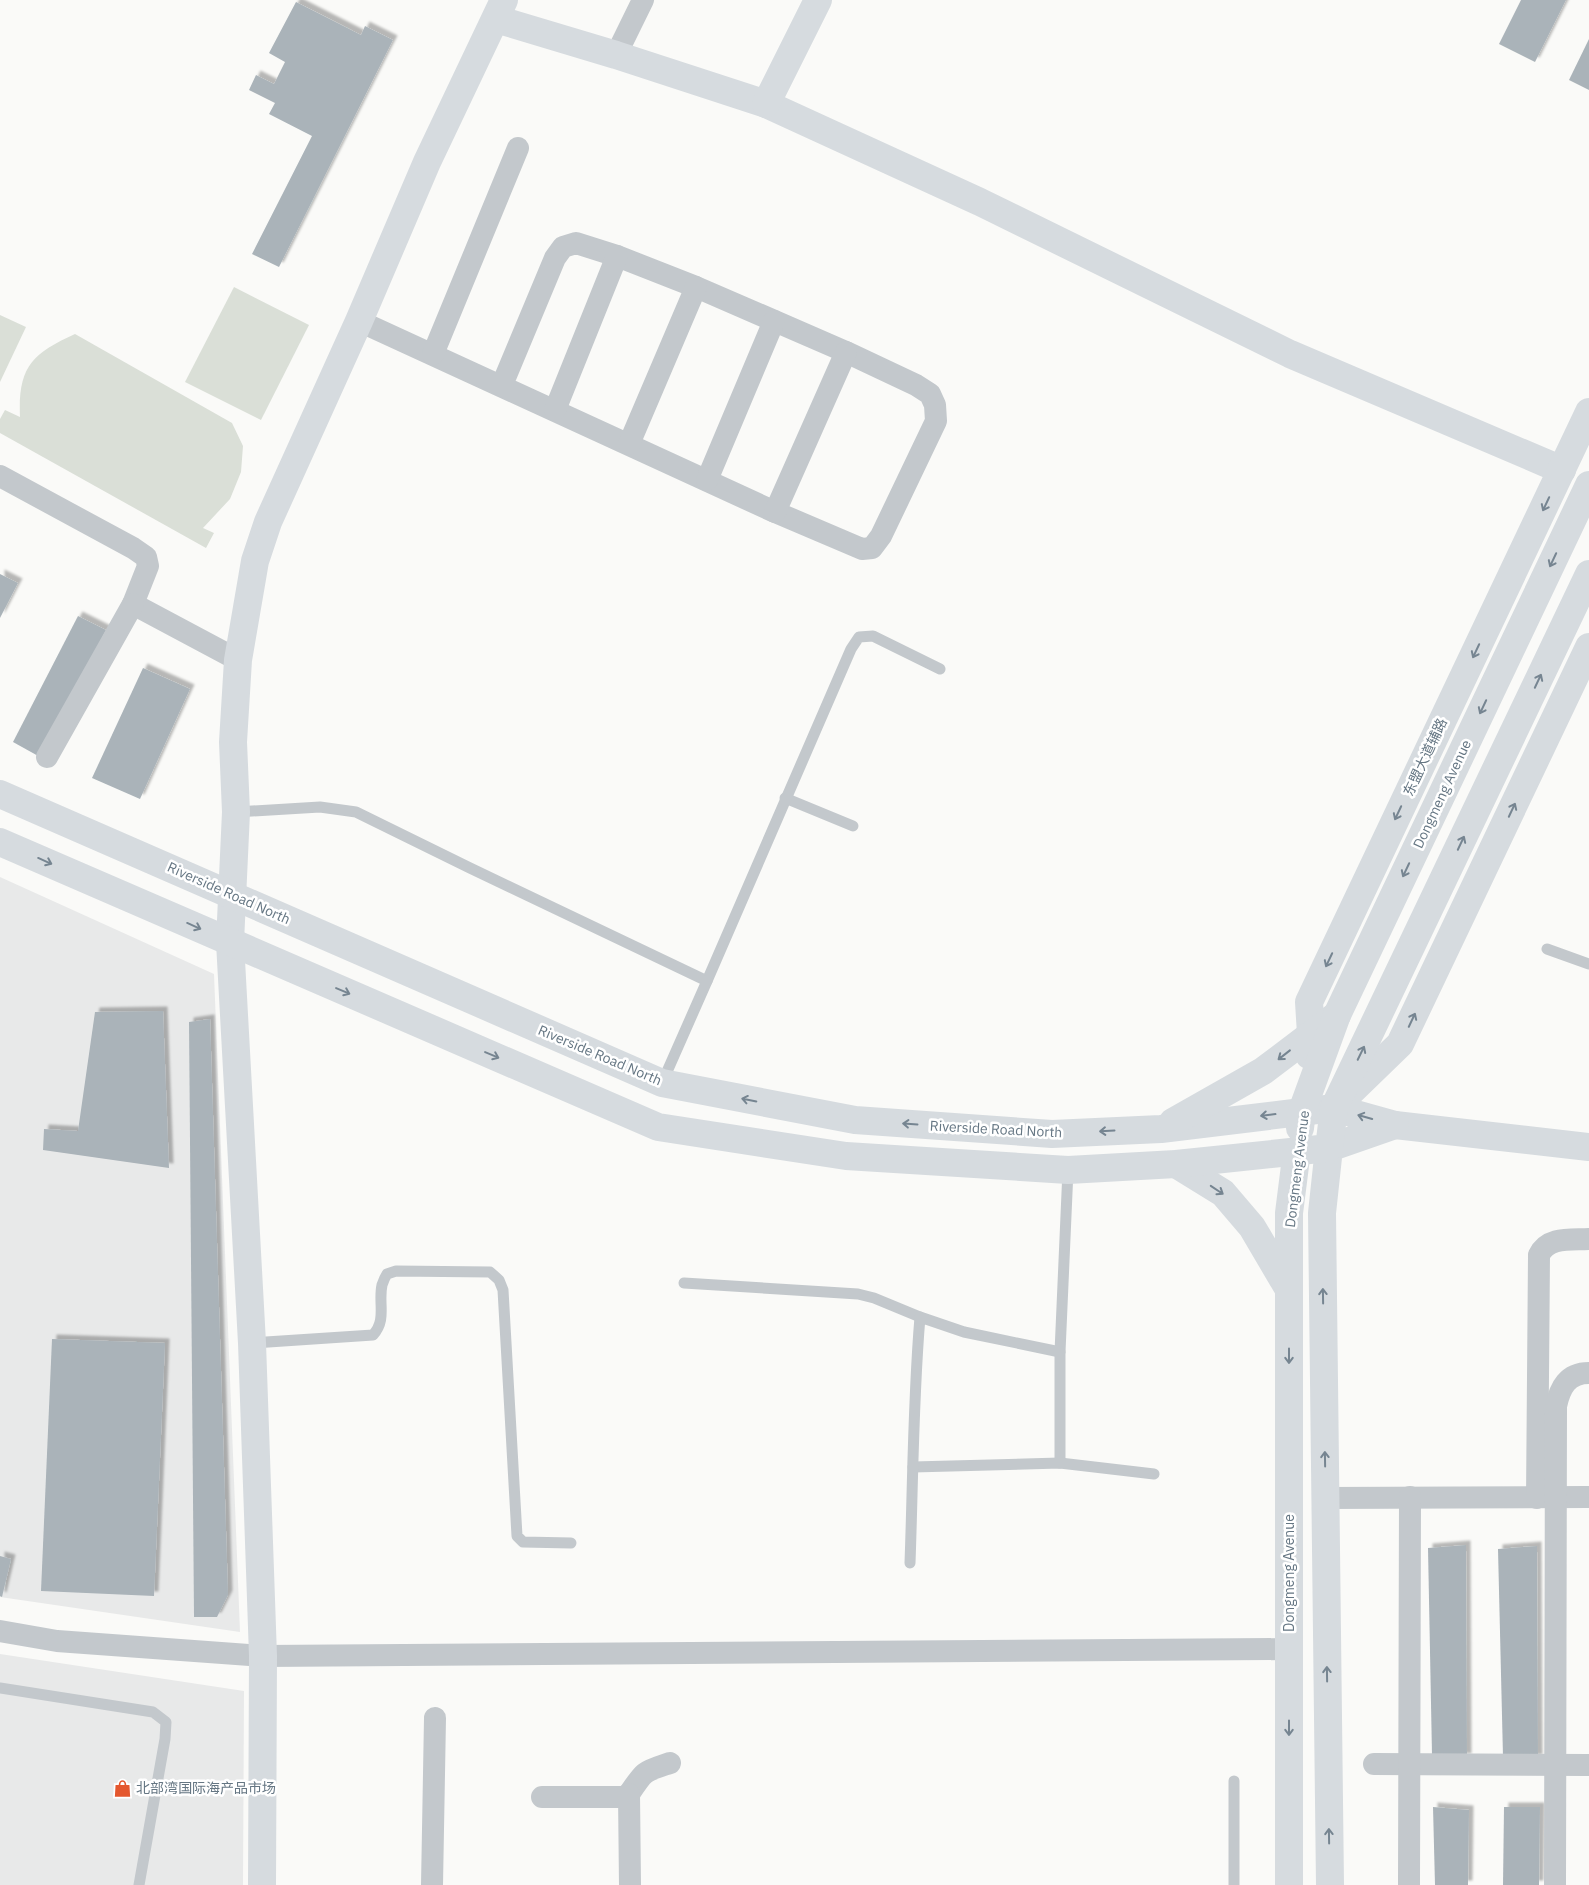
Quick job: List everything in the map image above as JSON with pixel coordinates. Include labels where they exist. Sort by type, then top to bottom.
[{"type":"main road","points":[[766,104],[818,0]]},
{"type":"main road","points":[[262,1885],[263,1656],[252,1343],[230,942],[236,812],[233,742],[238,660],[255,561],[268,522],[359,320],[427,162],[500,10],[616,55],[766,104],[980,202],[1290,354],[1562,470]]},
{"type":"main road","name":"东盟大道辅路","points":[[1302,1111],[1311,1034],[1309,1002],[1589,412]]},
{"type":"main road","name":"Dongmeng Avenue","points":[[1289,1885],[1289,1213],[1302,1111],[1337,1016],[1589,485]]},
{"type":"main road","points":[[1330,1885],[1322,1213],[1334,1108],[1589,574]]},
{"type":"main road","points":[[1334,1108],[1400,1044],[1589,647]]},
{"type":"main road","name":"Riverside Road North","points":[[0,794],[662,1083],[855,1120],[1052,1134],[1161,1128],[1334,1108]]},
{"type":"main road","points":[[0,842],[658,1127],[846,1156],[1068,1170],[1176,1164],[1330,1148],[1395,1125]]},
{"type":"main road","points":[[1161,1128],[1264,1071],[1337,1016]]},
{"type":"main road","points":[[1334,1108],[1395,1125],[1589,1146]]},
{"type":"main road","points":[[1176,1164],[1223,1193],[1252,1227],[1289,1290]]},
{"type":"street","points":[[616,55],[643,0]]},
{"type":"street","points":[[433,354],[518,148]]},
{"type":"street","points":[[359,320],[775,512],[862,549],[872,548],[882,536],[936,421],[935,405],[930,394],[916,384],[696,287],[576,242],[563,247],[555,258],[502,385]]},
{"type":"street","points":[[555,410],[617,256]]},
{"type":"street","points":[[629,444],[696,287]]},
{"type":"street","points":[[707,480],[774,321]]},
{"type":"street","points":[[775,512],[846,352]]},
{"type":"street","points":[[0,476],[121,540],[146,557],[148,566],[133,604],[47,757]]},
{"type":"street","points":[[133,604],[238,660]]},
{"type":"street","points":[[1555,1885],[1555,1764],[1539,1254],[1542,1248],[1550,1241],[1589,1239]]},
{"type":"street","points":[[1546,1498],[1559,1391],[1568,1379],[1582,1373],[1589,1373]]},
{"type":"street","points":[[1410,1497],[1410,1885]]},
{"type":"street","points":[[1325,1498],[1589,1497]]},
{"type":"street","points":[[0,1631],[57,1641],[263,1656],[1289,1649]]},
{"type":"street","points":[[432,1885],[435,1718]]},
{"type":"street","points":[[630,1885],[629,1794],[641,1774],[650,1769],[670,1764]]},
{"type":"street","points":[[1374,1764],[1589,1765]]},
{"type":"street","points":[[542,1797],[623,1797],[629,1794]]},
{"type":"lane","points":[[662,1083],[708,981],[850,649],[859,637],[873,636],[940,669]]},
{"type":"lane","points":[[785,798],[853,826]]},
{"type":"lane","points":[[236,812],[320,807],[356,812],[708,981]]},
{"type":"lane","points":[[1547,949],[1589,964]]},
{"type":"lane","points":[[1060,1463],[1060,1352],[1068,1170]]},
{"type":"lane","points":[[252,1343],[373,1335],[379,1328],[382,1317],[382,1285],[387,1274],[396,1270],[490,1272],[500,1280],[503,1290],[517,1536],[523,1542],[571,1543]]},
{"type":"lane","points":[[684,1283],[858,1294],[874,1298],[920,1317],[964,1332],[1060,1352]]},
{"type":"lane","points":[[910,1563],[914,1467],[914,1396],[920,1317]]},
{"type":"lane","points":[[914,1467],[1060,1463],[1154,1474]]},
{"type":"lane","points":[[0,1688],[153,1712],[166,1722],[165,1739],[139,1885]]},
{"type":"lane","points":[[1234,1781],[1234,1885]]},
{"type":"shaded area","points":[[234,287],[309,325],[261,420],[185,382]]},
{"type":"shaded area","points":[[0,315],[26,327],[0,382]]},
{"type":"shaded area","points":[[75,334],[232,423],[243,446],[241,472],[230,499],[203,528],[214,533],[206,548],[0,433],[0,419],[5,410],[20,417],[22,386],[30,365],[48,349]]},
{"type":"shaded area","points":[[0,877],[214,974],[240,1632],[0,1597]]},
{"type":"shaded area","name":"北部湾国际海产品市场","points":[[0,1654],[244,1691],[243,1885],[0,1885]]},
{"type":"building","points":[[1521,0],[1566,0],[1535,62],[1499,44]]},
{"type":"building","points":[[296,2],[361,35],[365,26],[393,40],[279,267],[252,254],[312,136],[269,114],[275,103],[249,90],[256,75],[274,84],[285,62],[269,53]]},
{"type":"building","points":[[1589,39],[1589,90],[1569,80]]},
{"type":"building","points":[[0,574],[18,583],[0,618]]},
{"type":"building","points":[[78,616],[106,630],[40,757],[13,742]]},
{"type":"building","points":[[143,668],[190,689],[140,799],[92,778]]},
{"type":"building","points":[[163,1011],[169,1168],[43,1150],[44,1129],[78,1131],[95,1012]]},
{"type":"building","points":[[210,1019],[228,1595],[217,1617],[194,1617],[189,1022]]},
{"type":"building","points":[[52,1339],[165,1343],[154,1596],[41,1591]]},
{"type":"building","points":[[1466,1545],[1467,1758],[1432,1755],[1428,1548]]},
{"type":"building","points":[[1537,1546],[1538,1759],[1503,1757],[1498,1549]]},
{"type":"building","points":[[0,1556],[11,1559],[2,1597],[0,1596]]},
{"type":"building","points":[[1433,1807],[1469,1810],[1468,1885],[1435,1885]]},
{"type":"building","points":[[1504,1807],[1540,1807],[1539,1885],[1503,1885]]},
{"type":"place","name":"北部湾国际海产品市场","points":[[122,1788]]}]
